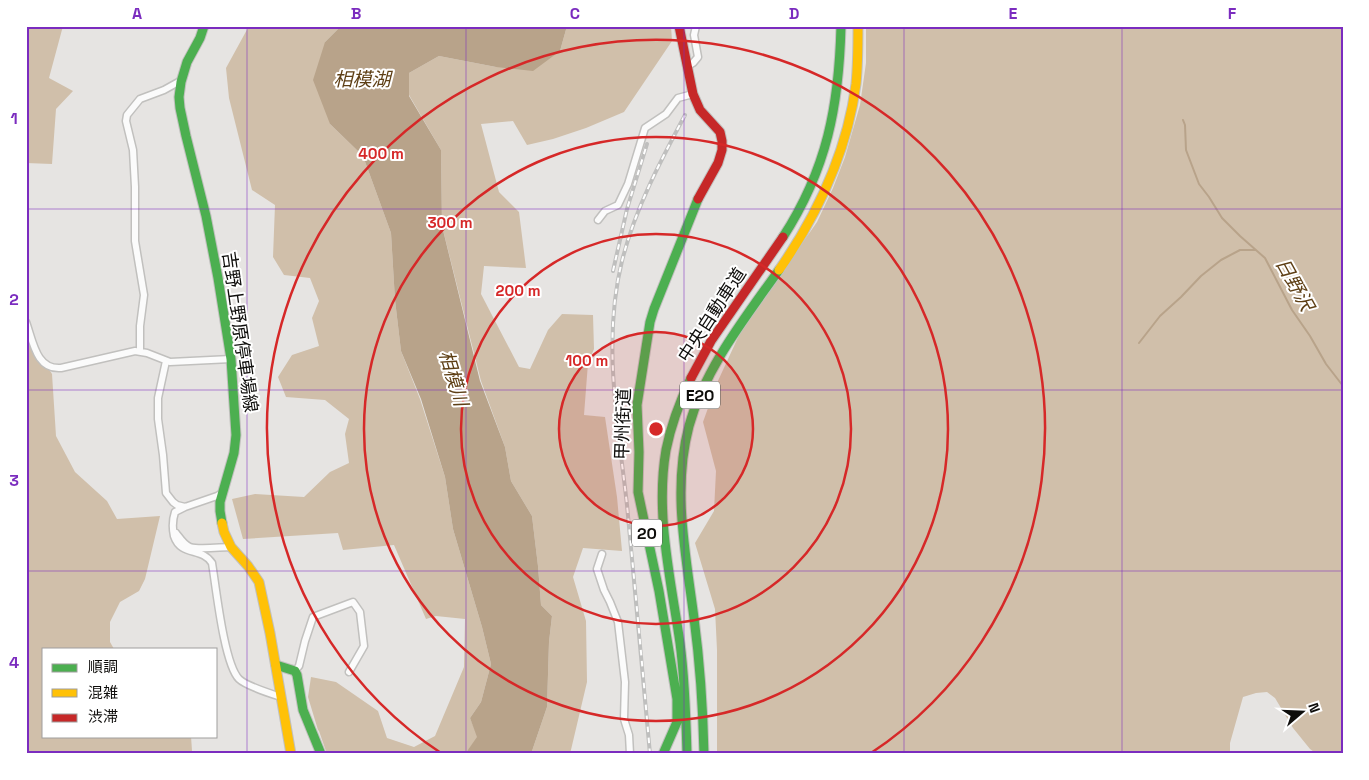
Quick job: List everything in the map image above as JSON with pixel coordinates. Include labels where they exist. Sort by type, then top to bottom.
[{"type":"main road","name":"吉野上野原停車場線","points":[[204,26],[200,38],[187,62],[182,80],[180,108],[206,216],[231,359],[236,435],[234,453],[220,502],[220,511],[224,532],[231,547],[259,582],[270,632],[291,754]]},
{"type":"main road","name":"甲州街道","points":[[663,754],[677,722],[677,699],[659,591],[638,492],[637,405],[647,337],[654,309],[691,216],[718,163],[722,150],[720,132],[700,110],[693,94],[679,26]]},
{"type":"main road","name":"中央自動車道","points":[[687,754],[684,679],[662,514],[662,490],[667,446],[678,405],[696,367],[724,321],[775,250],[796,216],[814,178],[826,142],[835,103],[840,67],[841,26]]},
{"type":"main road","name":"中央自動車道","points":[[704,754],[702,704],[695,632],[683,540],[680,483],[682,460],[696,404],[704,387],[738,327],[809,224],[841,152],[858,72],[858,26]]},
{"type":"main road","points":[[276,665],[295,670],[303,710],[321,754]]},
{"type":"street","points":[[688,66],[693,64],[698,57],[694,35],[696,26]]},
{"type":"street","points":[[140,351],[140,326],[144,295],[135,241],[133,150],[126,121],[127,114],[140,99],[164,90],[182,80]]},
{"type":"street","points":[[598,220],[605,211],[618,206],[628,184],[645,128],[666,114],[678,98],[693,94]]},
{"type":"street","points":[[26,322],[39,358],[43,363],[52,368],[61,368],[140,351],[166,361],[231,359]]},
{"type":"street","points":[[166,361],[158,398],[158,419],[166,493],[172,502],[184,507]]},
{"type":"street","points":[[223,493],[175,512],[172,530],[176,542],[181,547],[203,554],[212,563],[225,641],[234,674],[241,681],[282,697]]},
{"type":"street","points":[[172,530],[182,542],[190,547],[231,547]]},
{"type":"street","points":[[602,554],[597,569],[618,622],[625,682],[624,719],[629,735],[630,754]]},
{"type":"street","points":[[295,670],[299,666],[313,617],[353,602],[360,612],[364,646],[349,672]]},
{"type":"shaded area","points":[[26,26],[63,26],[49,78],[73,91],[56,109],[52,164],[26,163]]},
{"type":"shaded area","points":[[249,26],[341,26],[325,42],[330,124],[363,156],[391,233],[395,300],[401,351],[420,399],[445,477],[453,529],[491,664],[481,702],[470,718],[478,737],[465,754],[327,754],[318,730],[308,697],[311,677],[336,682],[378,711],[387,738],[414,747],[435,736],[464,667],[465,619],[436,616],[426,619],[394,545],[343,550],[338,533],[243,539],[232,499],[255,494],[304,497],[330,472],[349,463],[345,434],[349,419],[325,400],[286,397],[278,377],[292,355],[319,346],[312,318],[319,301],[310,278],[284,275],[273,257],[275,205],[252,190],[229,98],[226,68]]},
{"type":"shaded area","points":[[567,26],[671,26],[672,41],[624,112],[586,128],[527,145],[513,121],[481,124],[499,192],[519,212],[526,268],[484,266],[481,294],[519,367],[530,369],[548,330],[562,314],[593,315],[594,349],[588,363],[584,415],[605,417],[617,497],[622,551],[583,548],[573,577],[586,621],[587,682],[570,754],[531,754],[547,707],[549,642],[552,616],[541,605],[532,516],[511,481],[505,447],[481,381],[442,226],[441,150],[409,95],[409,73],[439,56],[496,67],[560,51]]},
{"type":"shaded area","points":[[866,26],[1343,26],[1343,754],[1317,754],[1310,749],[1293,728],[1275,698],[1267,692],[1243,697],[1230,743],[1230,754],[717,754],[715,609],[695,543],[714,511],[716,471],[703,422],[717,383],[740,333],[817,222],[833,188],[845,157],[860,105],[866,63]]},
{"type":"shaded area","points":[[26,332],[52,374],[56,436],[75,472],[107,501],[117,519],[160,516],[145,579],[139,591],[120,602],[110,622],[110,642],[113,648],[42,648],[42,738],[191,738],[192,751],[201,754],[26,754]]},
{"type":"water","name":"相模湖","points":[[341,26],[567,26],[560,51],[533,71],[496,67],[439,56],[409,73],[409,96],[441,150],[442,226],[480,381],[505,447],[511,481],[532,516],[541,605],[552,616],[549,642],[547,707],[531,754],[465,754],[477,737],[470,718],[481,702],[491,664],[453,529],[445,477],[421,399],[401,351],[395,300],[391,233],[363,156],[330,124],[313,80],[325,42]]},
{"type":"waterway","name":"日野沢","points":[[1183,120],[1186,150],[1199,184],[1222,218],[1265,258],[1292,310],[1326,364],[1343,386]]},
{"type":"waterway","name":"日野沢","points":[[1139,343],[1160,316],[1201,276],[1221,260],[1240,250],[1256,250]]},
{"type":"railway","points":[[650,754],[627,505],[616,414],[612,352],[613,322],[616,291],[627,242],[641,204],[685,115]]},
{"type":"railway","points":[[613,271],[627,209],[647,144]]},
{"type":"traffic: fast","points":[[204,26],[200,38],[187,62],[179,97],[186,136],[206,216],[231,359],[236,435],[234,453],[220,502],[222,523]]},
{"type":"traffic: fast","points":[[783,237],[810,187],[828,136],[837,83],[841,26]]},
{"type":"traffic: fast","points":[[663,754],[677,722],[677,699],[659,591],[638,492],[637,405],[650,322],[698,199]]},
{"type":"traffic: fast","points":[[704,754],[698,652],[682,522],[681,474],[684,450],[689,426],[705,384],[727,344],[779,270]]},
{"type":"traffic: fast","points":[[687,754],[683,671],[663,523],[662,498],[663,474],[668,441],[676,413],[691,378]]},
{"type":"traffic: fast","points":[[276,665],[295,671],[303,710],[321,754]]},
{"type":"traffic: slow","points":[[779,270],[806,227],[829,182],[846,134],[856,84],[858,26]]},
{"type":"traffic: slow","points":[[222,523],[231,547],[259,582],[291,754]]},
{"type":"traffic: jam","points":[[679,26],[693,94],[700,110],[720,132],[722,141],[722,150],[718,163],[698,199]]},
{"type":"traffic: jam","points":[[691,378],[711,341],[783,237]]},
{"type":"water label","name":"相模川","points":[[454,378]]}]
